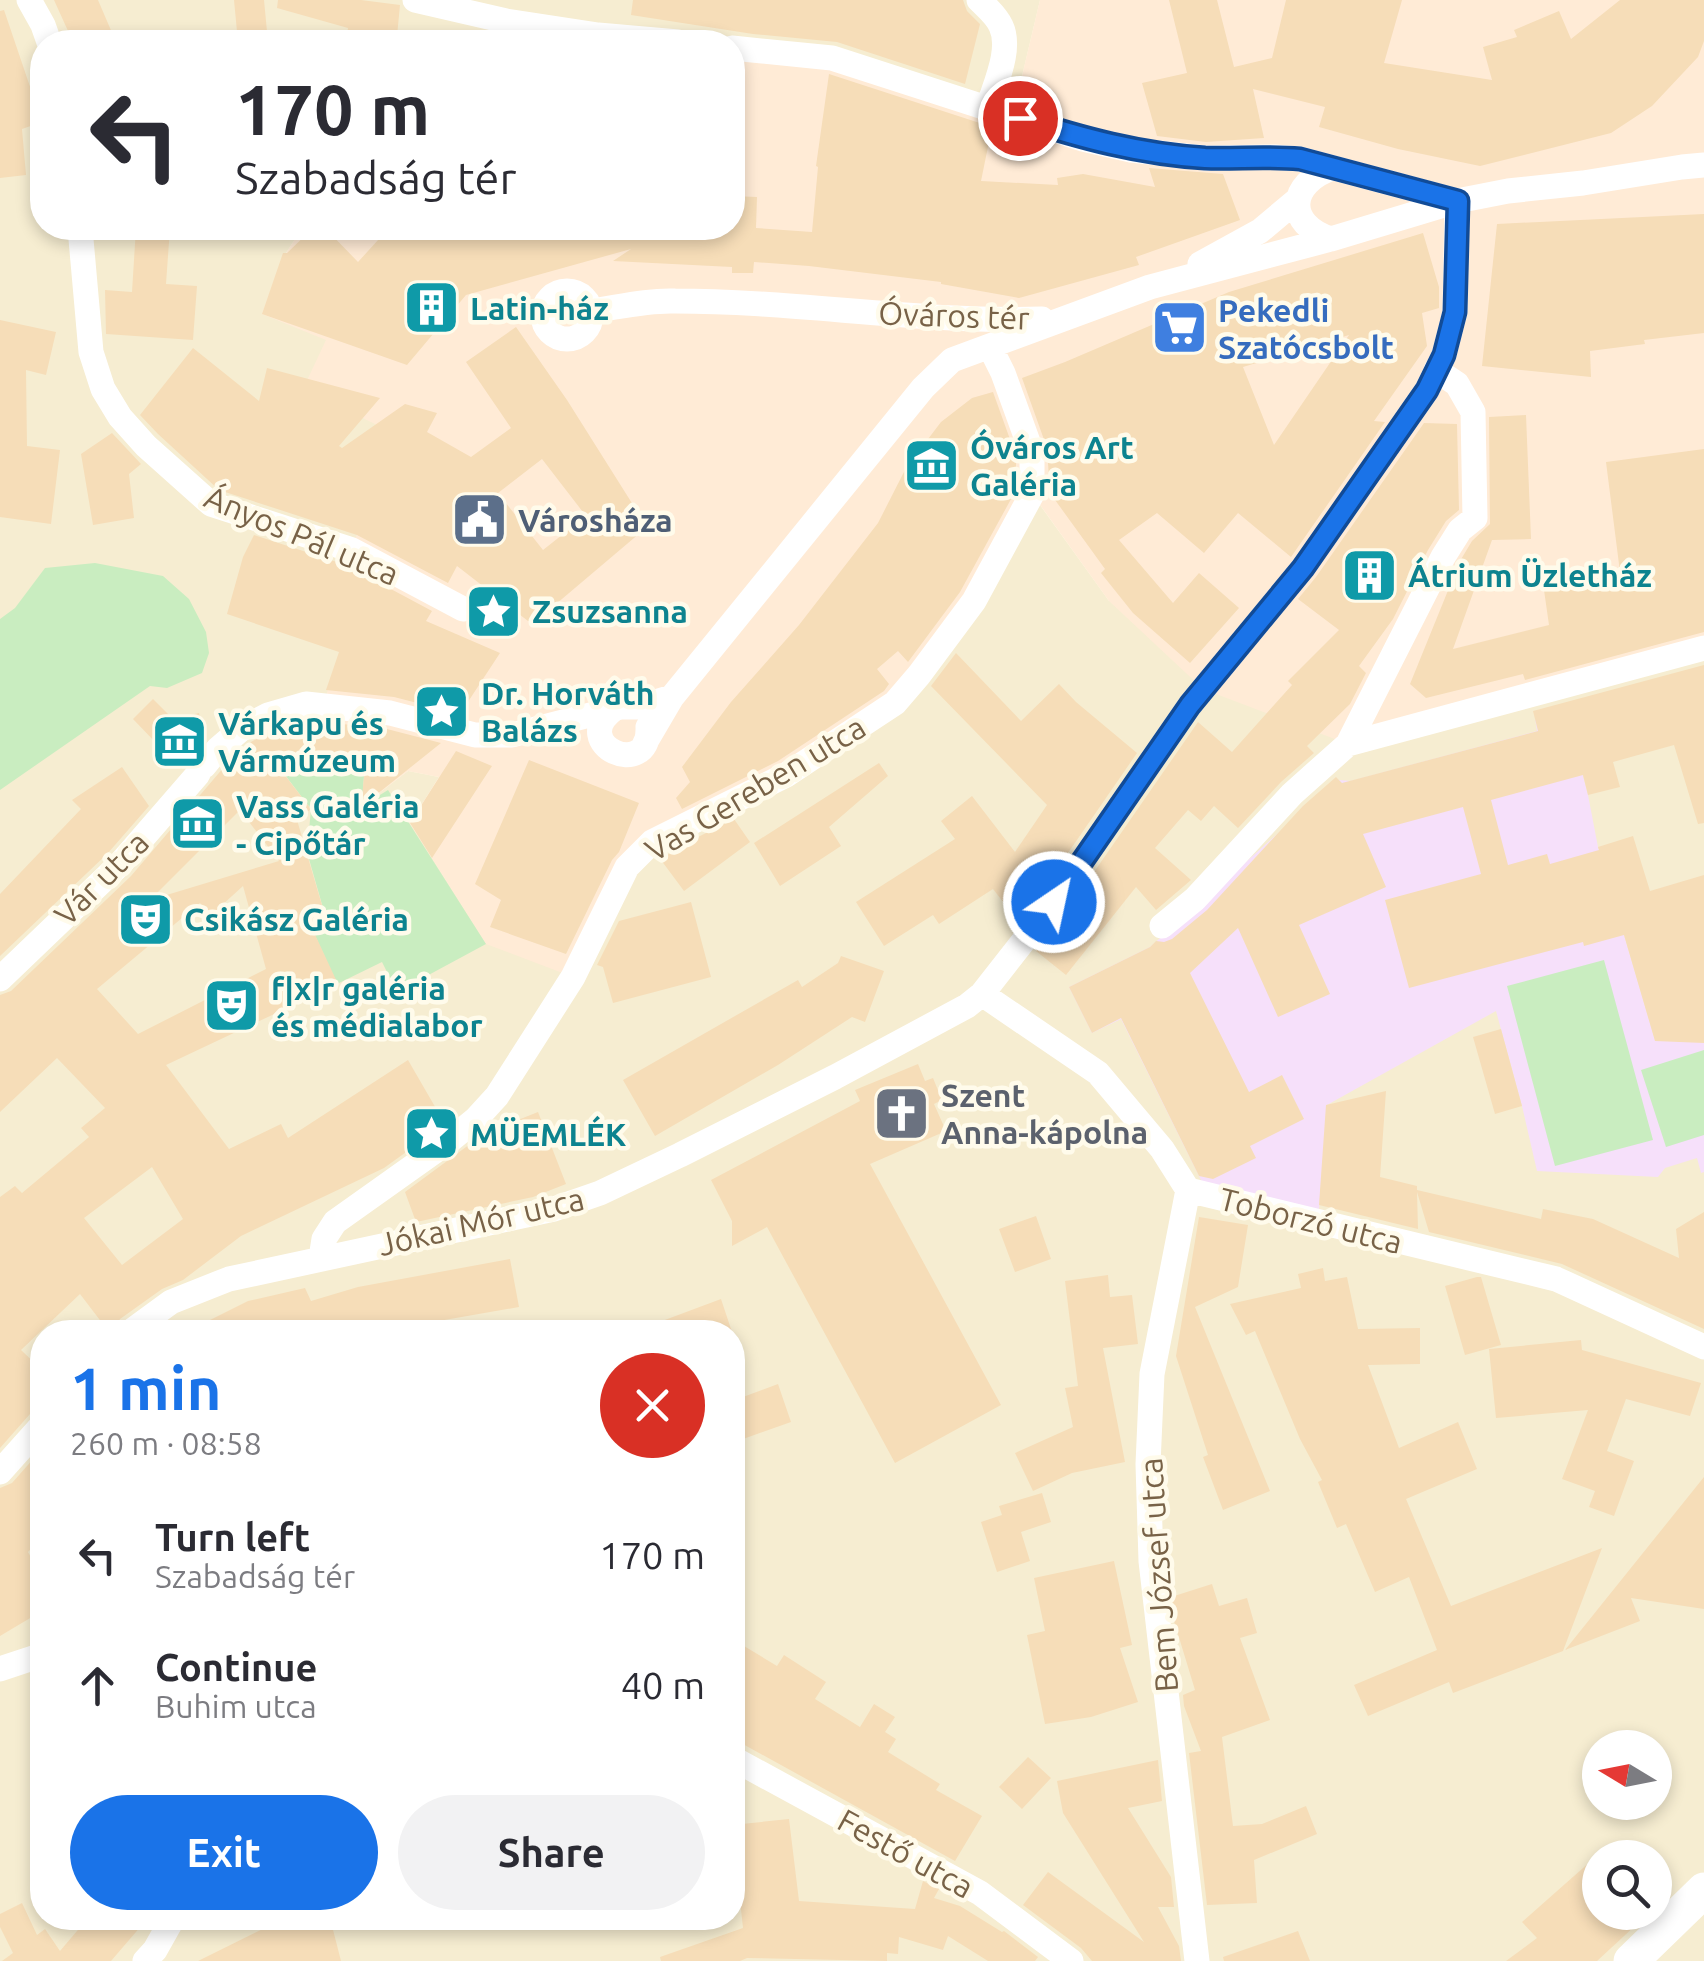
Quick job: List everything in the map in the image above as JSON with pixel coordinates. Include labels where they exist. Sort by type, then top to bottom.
[{"type":"main road","points":[[1631,1961],[1704,1890]]},
{"type":"street","points":[[28,0],[45,30]]},
{"type":"street","points":[[415,0],[567,30]]},
{"type":"street","points":[[979,0],[996,16],[1004,31],[1004,50],[988,108]]},
{"type":"street","points":[[745,49],[832,58],[1084,139],[1131,150],[1205,158],[1300,159],[1458,201]]},
{"type":"street","points":[[1062,318],[1150,287],[1458,201],[1508,190],[1704,166]]},
{"type":"street","points":[[1150,287],[1260,231],[1297,200],[1306,181],[1333,168]]},
{"type":"street","points":[[1297,200],[1306,226],[1331,239]]},
{"type":"street","points":[[982,994],[1054,902],[1190,705],[1303,568],[1427,390],[1444,355],[1455,312],[1458,201]]},
{"type":"street","name":"Ányos Pál utca","points":[[81,240],[91,352],[103,389],[146,446],[211,504],[352,550],[463,609]]},
{"type":"street","name":"Óváros tér","points":[[591,311],[671,300],[957,319],[1062,318]]},
{"type":"street","name":"Óváros tér","points":[[645,743],[672,696],[923,388],[952,360],[1062,318]]},
{"type":"street","name":"Vas Gereben utca","points":[[321,1258],[324,1238],[335,1222],[462,1130],[497,1096],[572,977],[627,867],[652,842],[786,775],[894,703],[974,601],[1032,494],[1032,452],[990,347]]},
{"type":"street","points":[[1162,926],[1195,899],[1292,794],[1348,744],[1442,557],[1460,530],[1475,518],[1473,412],[1457,384],[1436,370]]},
{"type":"street","points":[[1348,744],[1704,648]]},
{"type":"street","points":[[621,708],[641,714],[646,720],[645,743],[633,754],[616,754],[603,744],[603,720],[621,708],[672,696]]},
{"type":"street","name":"Vár utca","points":[[0,979],[120,864],[218,749],[240,730],[268,715],[306,704],[390,713],[475,734],[512,735],[621,708]]},
{"type":"street","name":"Toborzó utca","points":[[982,994],[1098,1072],[1162,1149],[1188,1190],[1556,1278],[1704,1347]]},
{"type":"street","name":"Jókai Mór utca","points":[[146,1320],[170,1302],[229,1280],[554,1209],[600,1193],[834,1077],[982,994]]},
{"type":"street","name":"Bem József utca","points":[[1188,1190],[1152,1374],[1148,1464],[1150,1561],[1197,1961]]},
{"type":"street","points":[[0,1472],[30,1438]]},
{"type":"street","points":[[0,1669],[30,1659]]},
{"type":"street","name":"Festő utca","points":[[745,1765],[980,1893],[1071,1961]]},
{"type":"street","points":[[145,1961],[166,1930]]},
{"type":"shaded area","points":[[0,0],[1040,0],[1012,118],[745,46],[745,30],[30,30],[30,240],[294,240],[281,261],[327,340],[304,389],[410,440],[381,557],[318,717],[287,722],[298,762],[364,776],[362,806],[408,771],[439,777],[410,823],[486,943],[627,867],[1032,494],[1109,601],[1704,652],[1704,1961],[0,1961]]},
{"type":"shaded area","points":[[1040,0],[1704,0],[1704,652],[1348,744],[1203,689],[1109,601],[1033,495],[895,703],[652,842],[573,977],[486,944],[410,823],[439,777],[408,771],[361,807],[363,776],[298,762],[259,735],[287,722],[319,717],[360,592],[380,558],[353,542],[410,441],[303,389],[326,340],[262,314],[281,261],[294,240],[745,240],[745,57],[816,63],[1012,118]]},
{"type":"shaded area","points":[[1566,710],[1598,847],[1655,1040],[1704,1042],[1704,1172],[1701,1173],[1697,1158],[1665,1168],[1658,1177],[1537,1171],[1496,1011],[1327,1105],[1319,1210],[1203,1184],[1121,1019],[1092,1033],[1069,987],[1150,947],[1338,780],[1351,781],[1537,731],[1535,718]]},
{"type":"green space","points":[[95,563],[163,576],[189,599],[206,632],[209,653],[202,673],[167,688],[150,686],[0,790],[0,619],[15,608],[45,568]]},
{"type":"green space","points":[[298,762],[364,776],[362,806],[388,790],[486,944],[397,992],[382,962],[337,984],[313,931],[323,908],[307,852],[311,809],[285,775]]},
{"type":"green space","points":[[1604,960],[1653,1140],[1555,1166],[1507,986]]},
{"type":"green space","points":[[1704,1050],[1704,1135],[1666,1147],[1641,1070]]},
{"type":"building","points":[[54,0],[98,0],[111,30],[68,30]]},
{"type":"building","points":[[234,0],[264,0],[267,30],[237,30]]},
{"type":"building","points":[[278,0],[361,0],[400,5],[398,30],[348,30],[277,8]]},
{"type":"building","points":[[633,0],[963,0],[967,11],[980,24],[965,84],[837,42],[631,15]]},
{"type":"building","points":[[1169,0],[1217,0],[1234,67],[1272,58],[1286,0],[1402,0],[1384,63],[1492,80],[1483,47],[1517,37],[1514,30],[1559,11],[1571,39],[1620,0],[1704,0],[1704,41],[1698,57],[1652,106],[1611,133],[1480,166],[1319,127],[1325,107],[1253,89],[1264,138],[1206,142],[1157,136],[1142,83],[1187,73]]},
{"type":"building","points":[[4,10],[30,87],[30,126],[22,129],[26,175],[0,178],[0,11]]},
{"type":"building","points":[[829,74],[992,127],[981,181],[1058,185],[1057,178],[1083,174],[1155,187],[1149,168],[1223,174],[1240,220],[1136,257],[1139,265],[1019,298],[941,282],[809,266],[754,262],[753,273],[732,273],[732,267],[613,261],[631,249],[466,295],[407,365],[262,314],[283,253],[301,240],[337,240],[358,262],[378,240],[745,240],[745,197],[757,197],[756,228],[812,232],[816,166]]},
{"type":"building","points":[[1704,214],[1704,333],[1590,351],[1591,377],[1482,366],[1497,224]]},
{"type":"building","points":[[1423,233],[1439,287],[1439,308],[1422,313],[1427,346],[1374,421],[1385,422],[1291,557],[1238,513],[1204,553],[1157,513],[1119,540],[1173,603],[1199,573],[1239,608],[1190,663],[1133,613],[1101,573],[1105,569],[1050,493],[1047,448],[1022,378],[1229,292]],"holes":[[[1349,335],[1274,445],[1243,367]]]},
{"type":"building","points":[[135,240],[169,240],[166,284],[197,286],[193,340],[106,334],[105,290],[132,292]]},
{"type":"building","points":[[0,320],[56,332],[46,375],[26,370],[27,446],[60,450],[51,524],[0,517]]},
{"type":"building","points":[[516,327],[647,527],[536,621],[528,621],[457,566],[448,583],[357,535],[219,490],[140,415],[193,348],[259,401],[267,368],[380,398],[339,446],[342,448],[405,404],[437,413],[427,432],[471,457],[511,428],[466,362]],"holes":[[[542,459],[586,516],[543,550],[498,493]]]},
{"type":"building","points":[[993,392],[1016,456],[1016,490],[960,592],[908,662],[898,651],[877,669],[889,684],[884,691],[778,761],[682,809],[676,798],[690,782],[682,767],[878,523],[906,468],[941,422],[972,398]]},
{"type":"building","points":[[1526,415],[1531,539],[1492,540],[1453,649],[1549,625],[1543,583],[1620,572],[1606,462],[1704,449],[1704,632],[1525,680],[1523,674],[1426,698],[1410,684],[1460,561],[1472,541],[1490,524],[1489,417]]},
{"type":"building","points":[[1424,423],[1457,424],[1459,510],[1446,521],[1393,619],[1359,666],[1366,673],[1350,704],[1307,746],[1314,753],[1238,828],[1214,806],[1201,821],[1188,810],[1155,848],[1191,880],[1156,910],[1136,887],[1066,975],[1036,951],[1198,722],[1232,752],[1292,685],[1288,681],[1339,630],[1298,599]]},
{"type":"building","points":[[112,433],[141,464],[129,474],[134,518],[93,525],[81,454]]},
{"type":"building","points":[[254,535],[346,565],[432,611],[426,621],[500,653],[460,714],[394,697],[326,690],[339,652],[227,614],[243,557]]},
{"type":"building","points":[[956,653],[1021,721],[1059,684],[1137,753],[1018,921],[993,889],[939,924],[933,915],[884,946],[856,902],[955,839],[941,821],[972,796],[1015,852],[1047,805],[931,686]]},
{"type":"building","points":[[1704,665],[1704,823],[1698,824],[1674,745],[1613,762],[1620,787],[1588,795],[1583,775],[1491,800],[1508,865],[1547,854],[1550,864],[1633,836],[1650,891],[1704,875],[1704,1043],[1655,1041],[1624,935],[1584,946],[1583,942],[1409,988],[1385,900],[1481,874],[1463,807],[1363,834],[1386,887],[1299,925],[1330,994],[1278,1017],[1238,928],[1190,973],[1249,1092],[1282,1075],[1304,1119],[1250,1146],[1256,1158],[1213,1179],[1199,1176],[1121,1018],[1092,1033],[1069,987],[1156,941],[1172,939],[1207,910],[1303,806],[1336,777],[1342,783],[1538,731],[1533,711]]},
{"type":"building","points":[[153,699],[173,719],[199,713],[205,740],[181,769],[133,719]]},
{"type":"building","points":[[307,720],[387,729],[441,743],[361,807],[365,767],[355,774],[270,756],[311,809],[297,820],[326,919],[317,910],[305,913],[338,984],[166,1065],[229,1149],[281,1124],[288,1138],[408,1060],[445,1124],[384,1168],[241,1236],[183,1280],[162,1289],[119,1320],[100,1320],[80,1294],[53,1320],[30,1320],[30,1341],[21,1350],[30,1359],[30,1414],[0,1448],[0,1197],[15,1186],[22,1193],[89,1137],[81,1128],[105,1108],[57,1058],[0,1112],[0,995],[11,991],[131,876],[249,743]],"holes":[[[240,810],[279,861],[150,900]],[[243,886],[266,969],[138,1034],[97,989],[200,903],[210,916]],[[152,1167],[183,1219],[122,1265],[84,1218]]]},
{"type":"building","points":[[456,751],[492,766],[432,858],[410,823]]},
{"type":"building","points":[[529,760],[639,803],[619,852],[566,954],[490,927],[501,900],[475,884]]},
{"type":"building","points":[[879,763],[888,776],[829,827],[841,846],[780,886],[754,843]]},
{"type":"building","points":[[122,767],[149,806],[108,853],[0,956],[0,894],[81,809],[72,800]]},
{"type":"building","points":[[734,819],[750,842],[684,891],[661,860],[678,847]]},
{"type":"building","points":[[691,902],[711,977],[613,1003],[603,967],[597,965],[619,921]]},
{"type":"building","points":[[841,956],[884,971],[865,1022],[852,1017],[655,1136],[623,1080],[798,980],[802,987],[838,963]]},
{"type":"building","points":[[1501,1029],[1522,1106],[1495,1114],[1473,1037]]},
{"type":"building","points":[[918,1064],[925,1081],[933,1078],[942,1100],[934,1104],[946,1131],[870,1164],[1001,1405],[895,1463],[767,1227],[732,1246],[732,1221],[711,1180],[860,1101],[855,1090]]},
{"type":"building","points":[[1386,1091],[1380,1177],[1417,1186],[1417,1190],[1541,1219],[1543,1209],[1593,1219],[1679,1258],[1676,1229],[1704,1212],[1704,1329],[1562,1264],[1429,1232],[1417,1192],[1418,1229],[1319,1205],[1326,1105]]},
{"type":"building","points":[[538,1112],[566,1184],[533,1197],[416,1222],[405,1192],[485,1133]]},
{"type":"building","points":[[1036,1216],[1051,1259],[1015,1272],[999,1229]]},
{"type":"building","points":[[1199,1217],[1248,1225],[1238,1287],[1195,1307],[1270,1491],[1223,1510],[1203,1457],[1208,1455],[1176,1356]]},
{"type":"building","points":[[510,1259],[519,1307],[445,1320],[210,1320],[248,1301],[305,1288],[311,1301],[358,1287]]},
{"type":"building","points":[[1323,1268],[1325,1281],[1347,1277],[1358,1329],[1420,1328],[1420,1364],[1368,1365],[1399,1448],[1458,1422],[1477,1469],[1406,1499],[1451,1606],[1602,1548],[1563,1651],[1453,1693],[1449,1682],[1368,1716],[1354,1685],[1437,1650],[1409,1577],[1375,1592],[1346,1524],[1337,1528],[1318,1482],[1322,1480],[1300,1439],[1255,1331],[1246,1335],[1230,1304],[1301,1288],[1298,1274]]},
{"type":"building","points":[[1108,1275],[1110,1297],[1132,1295],[1138,1344],[1103,1348],[1125,1462],[1072,1473],[1033,1491],[1015,1453],[1073,1427],[1065,1388],[1078,1386],[1065,1281]]},
{"type":"building","points":[[1481,1277],[1501,1345],[1465,1355],[1445,1286]]},
{"type":"building","points":[[721,1299],[728,1320],[665,1320]]},
{"type":"building","points":[[1581,1340],[1582,1350],[1701,1383],[1690,1416],[1626,1399],[1607,1451],[1634,1461],[1614,1516],[1589,1507],[1595,1491],[1562,1479],[1588,1410],[1496,1418],[1489,1349]]},
{"type":"building","points":[[778,1384],[791,1422],[745,1438],[745,1396]]},
{"type":"building","points":[[30,1463],[30,1618],[0,1636],[0,1488],[12,1483]]},
{"type":"building","points":[[1704,1477],[1704,1609],[1631,1598],[1640,1621],[1565,1650]]},
{"type":"building","points":[[1042,1493],[1051,1522],[1021,1532],[1030,1561],[997,1572],[981,1522],[1002,1515],[999,1506]]},
{"type":"building","points":[[1114,1561],[1132,1645],[1120,1648],[1138,1702],[1091,1717],[1045,1724],[1027,1635],[1045,1631],[1034,1578]]},
{"type":"building","points":[[1212,1584],[1219,1606],[1247,1598],[1257,1633],[1240,1638],[1270,1720],[1222,1737],[1233,1826],[1262,1824],[1306,1806],[1317,1834],[1254,1860],[1257,1903],[1207,1905],[1189,1753],[1201,1751],[1183,1695],[1195,1690],[1174,1621],[1171,1597]]},
{"type":"building","points":[[745,1647],[777,1666],[784,1655],[826,1682],[815,1699],[860,1727],[874,1704],[895,1717],[885,1732],[896,1739],[888,1752],[940,1784],[936,1790],[982,1816],[955,1861],[745,1745]]},
{"type":"building","points":[[1028,1757],[1051,1778],[1022,1809],[999,1787]]},
{"type":"building","points":[[1158,1760],[1162,1801],[1128,1808],[1171,1877],[1174,1907],[1158,1907],[1179,1946],[1181,1961],[1092,1961],[1081,1948],[1023,1905],[1048,1872],[1144,1942],[1063,1813],[1057,1781]]},
{"type":"building","points":[[789,1819],[799,1901],[915,1909],[923,1881],[939,1889],[934,1898],[960,1906],[1004,1931],[1038,1957],[1035,1961],[988,1961],[948,1936],[943,1950],[899,1937],[898,1954],[887,1953],[887,1961],[661,1961],[660,1957],[745,1930],[745,1824]]},
{"type":"building","points":[[1582,1869],[1582,1930],[1631,1930],[1597,1961],[1506,1961],[1537,1938],[1522,1922]]},
{"type":"building","points":[[22,1903],[30,1930],[37,1935],[46,1930],[60,1951],[78,1930],[138,1930],[111,1961],[2,1961],[13,1953],[0,1927],[0,1914]]},
{"type":"building","points":[[261,1930],[333,1930],[341,1961],[198,1961]]},
{"type":"building","points":[[1298,1931],[1310,1961],[1224,1961],[1223,1957]]},
{"type":"place","name":"Latin-ház","points":[[431,308]]},
{"type":"place","name":"Pekedli Szatócsbolt","points":[[1179,328]]},
{"type":"place","name":"Óváros Art Galéria","points":[[931,465]]},
{"type":"place","name":"Városháza","points":[[479,520]]},
{"type":"place","name":"Átrium Üzletház","points":[[1369,575]]},
{"type":"place","name":"Zsuzsanna","points":[[493,611]]},
{"type":"place","name":"Dr. Horváth Balázs","points":[[442,711]]},
{"type":"place","name":"Várkapu és Vármúzeum","points":[[179,741]]},
{"type":"place","name":"Vass Galéria - Cipőtár","points":[[197,824]]},
{"type":"place","name":"Csikász Galéria","points":[[145,919]]},
{"type":"place","name":"f|x|r galéria és médialabor","points":[[232,1006]]},
{"type":"place","name":"Szent Anna-kápolna","points":[[902,1113]]},
{"type":"place","name":"MÜEMLÉK","points":[[431,1134]]},
{"type":"route","points":[[1020,118],[1131,150],[1205,158],[1300,159],[1458,201],[1455,312],[1444,355],[1427,390],[1303,568],[1190,705],[1054,902]]}]
